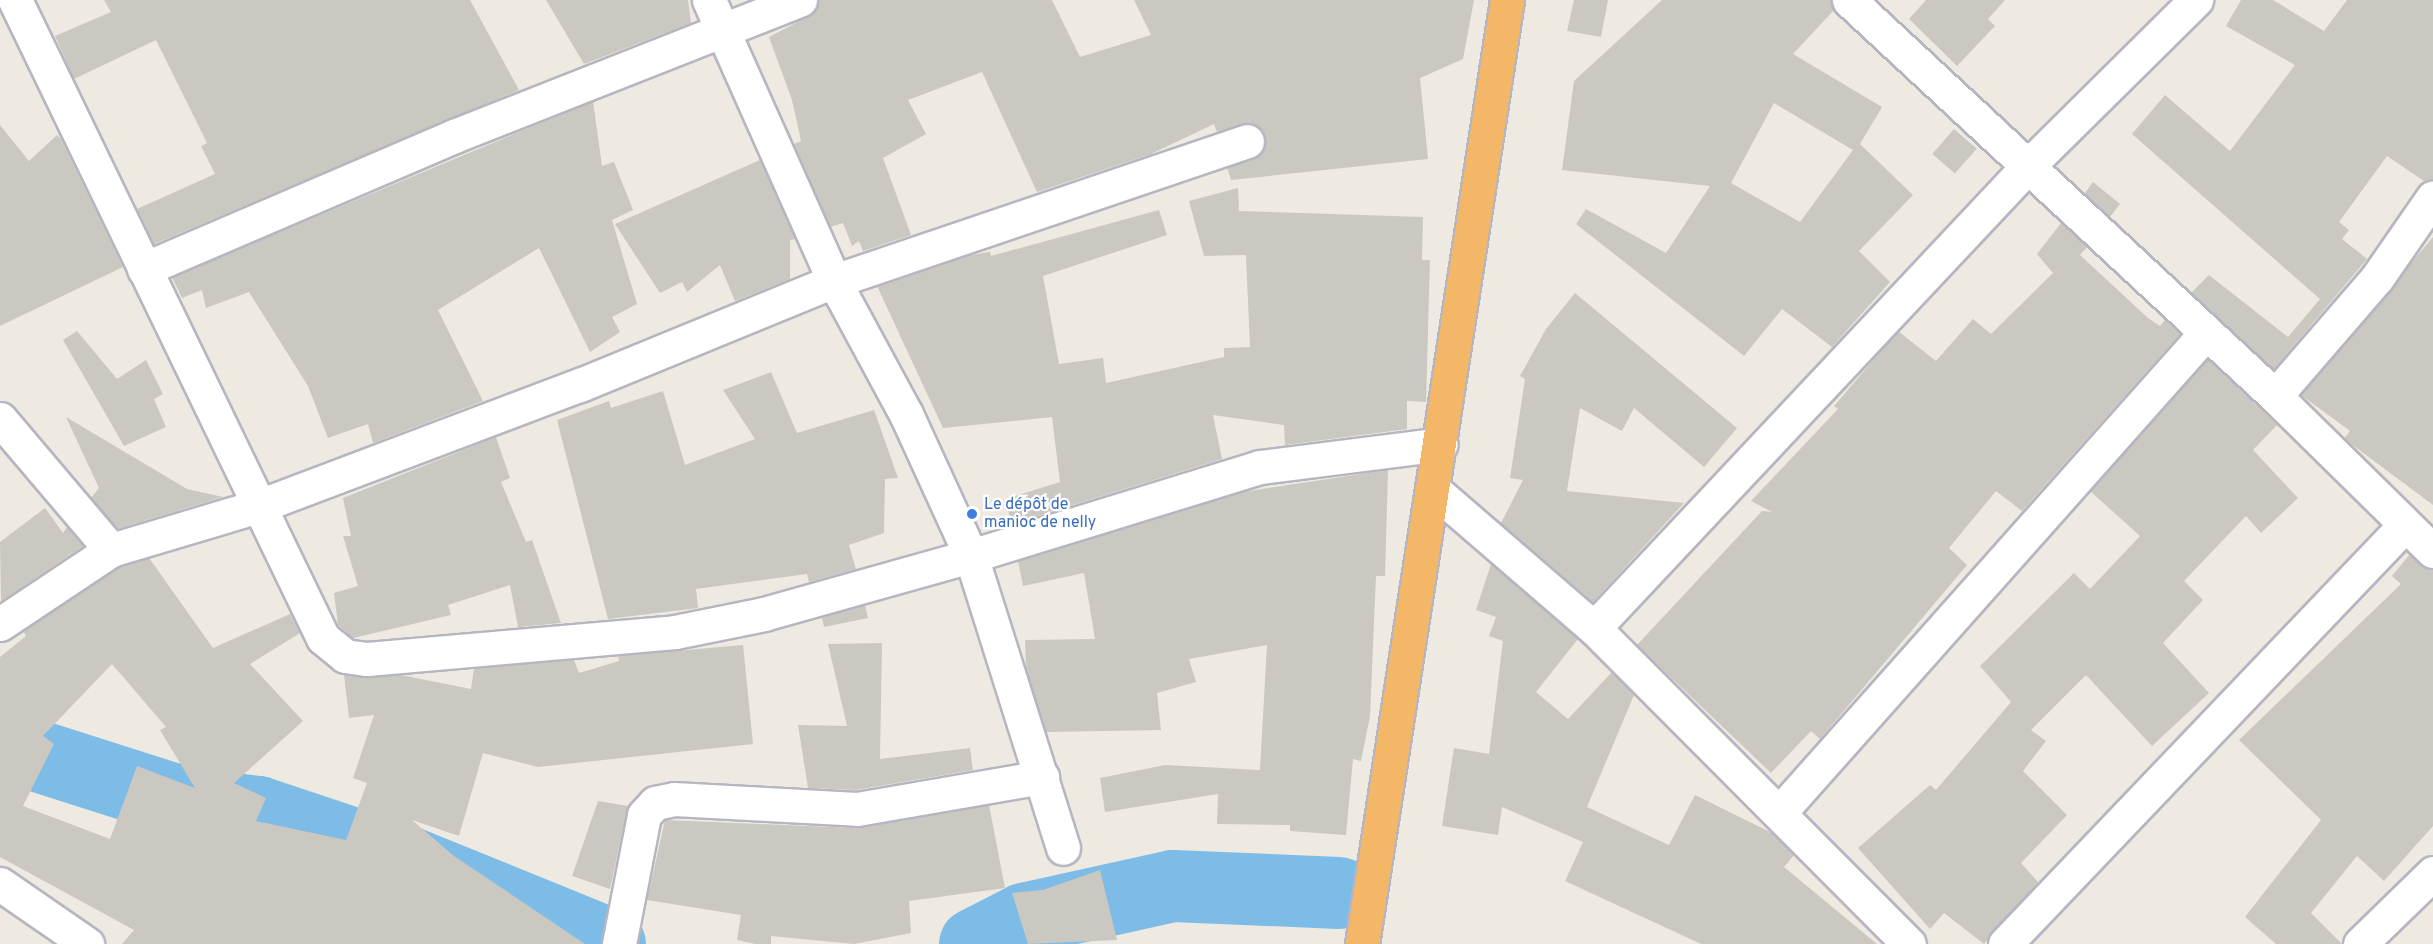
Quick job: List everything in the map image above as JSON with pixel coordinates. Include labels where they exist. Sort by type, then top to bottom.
[{"type":"highway","points":[[1362,944],[1434,490],[1507,0]]},
{"type":"street","points":[[15,0],[323,638],[345,656],[367,659],[675,632],[764,614],[971,556],[1260,467],[1441,444]]},
{"type":"street","points":[[144,269],[715,14],[800,0]]},
{"type":"street","points":[[1849,0],[2204,334],[2275,396],[2433,551]]},
{"type":"street","points":[[1594,628],[2027,167],[2196,0]]},
{"type":"street","points":[[715,14],[834,281],[906,414],[971,556],[1064,848]]},
{"type":"street","points":[[0,624],[111,550],[259,506],[580,386],[834,281],[1247,141]]},
{"type":"street","points":[[2275,396],[2377,278],[2433,197]]},
{"type":"street","points":[[1779,813],[2204,334]]},
{"type":"street","points":[[0,418],[111,550]]},
{"type":"street","points":[[1434,490],[1594,628],[1910,944]]},
{"type":"street","points":[[2005,944],[2405,525]]},
{"type":"street","points":[[619,944],[644,815],[655,803],[674,799],[857,809],[1042,777]]},
{"type":"street","points":[[2360,944],[2433,873]]},
{"type":"street","points":[[0,884],[87,944]]},
{"type":"building","points":[[104,0],[470,0],[519,90],[154,244],[137,209],[215,174],[201,146],[207,143],[156,40],[74,79],[55,36],[111,12]]},
{"type":"building","points":[[546,0],[688,0],[691,23],[584,64]]},
{"type":"building","points":[[818,0],[1052,0],[1080,57],[1151,35],[1134,0],[1474,0],[1463,59],[1420,78],[1428,159],[1231,180],[1227,167],[1261,154],[1265,136],[1251,123],[1217,132],[1214,124],[1151,154],[1037,192],[982,72],[908,100],[926,134],[883,158],[911,235],[863,251],[859,241],[852,246],[843,223],[830,227],[794,144],[801,141],[792,100],[769,37],[807,17]]},
{"type":"building","points":[[1574,0],[1608,0],[1601,37],[1567,31]]},
{"type":"building","points":[[1662,0],[1831,0],[1834,10],[1793,54],[1882,107],[1860,144],[1913,195],[1859,251],[1890,282],[1832,347],[1782,309],[1744,356],[1576,224],[1586,209],[1666,253],[1710,186],[1562,170],[1574,81]],"holes":[[[1774,103],[1853,150],[1800,222],[1731,183]]]},
{"type":"building","points":[[1926,0],[2005,0],[1988,19],[1995,26],[1957,66],[1909,19]]},
{"type":"building","points":[[2241,0],[2273,0],[2324,31],[2347,0],[2433,0],[2433,179],[2424,181],[2387,156],[2339,222],[2349,230],[2342,239],[2367,259],[2274,369],[2191,293],[2209,275],[2288,337],[2320,299],[2132,134],[2165,95],[2230,151],[2295,65],[2226,26]]},
{"type":"building","points":[[593,101],[602,166],[614,162],[633,210],[612,220],[637,304],[612,317],[620,332],[590,352],[539,248],[438,310],[483,401],[373,443],[368,424],[328,438],[308,386],[249,292],[206,308],[202,290],[182,298],[172,277]]},
{"type":"building","points":[[0,125],[29,161],[57,135],[61,139],[123,267],[0,326]]},
{"type":"building","points":[[1954,129],[1977,149],[1955,174],[1932,154]]},
{"type":"building","points":[[760,160],[795,239],[790,240],[790,279],[735,301],[720,265],[687,292],[682,282],[660,293],[615,224]]},
{"type":"building","points":[[2093,182],[2120,204],[2110,217],[2085,193]]},
{"type":"building","points":[[1238,188],[1239,211],[1423,217],[1422,260],[1430,260],[1426,402],[1407,401],[1407,429],[1285,445],[1284,425],[1213,415],[1222,459],[1011,524],[1006,499],[1060,482],[1052,417],[943,428],[877,286],[970,255],[990,252],[991,256],[1159,210],[1167,235],[1043,276],[1059,364],[1103,358],[1106,383],[1224,357],[1224,348],[1250,347],[1246,255],[1204,256],[1189,201]]},
{"type":"building","points":[[2061,223],[2087,247],[2080,255],[2148,318],[2160,326],[2165,320],[2180,334],[2022,511],[1996,491],[1949,548],[1967,565],[1820,739],[1811,731],[1771,773],[1637,645],[1762,511],[1772,512],[1751,501],[1838,409],[1834,406],[1898,331],[1936,361],[1973,319],[1991,334],[2053,273],[2037,254]]},
{"type":"building","points":[[2433,237],[2433,505],[2350,443],[2345,438],[2350,431],[2301,395]]},
{"type":"building","points":[[1575,293],[1737,428],[1704,467],[1634,408],[1622,431],[1580,408],[1567,491],[1684,503],[1593,602],[1501,523],[1523,480],[1510,478],[1525,379],[1520,376],[1546,329]]},
{"type":"building","points":[[77,331],[117,379],[146,360],[163,394],[154,399],[166,427],[124,446],[63,340]]},
{"type":"building","points":[[2208,359],[2277,425],[2253,450],[2298,498],[2261,533],[2246,516],[2184,581],[2203,600],[2163,643],[2209,693],[2152,746],[2086,675],[2031,730],[2046,741],[2023,771],[2067,815],[2021,863],[2038,882],[1984,944],[1944,913],[1930,929],[1858,848],[1930,785],[1936,790],[2011,702],[1980,666],[2074,573],[2090,589],[2140,536],[2090,491]]},
{"type":"building","points":[[771,372],[797,433],[874,410],[898,478],[885,479],[884,533],[849,545],[856,569],[809,582],[807,574],[696,589],[698,608],[608,619],[557,420],[609,401],[611,408],[663,391],[685,465],[755,439],[723,390]]},
{"type":"building","points":[[66,417],[187,489],[223,497],[117,529],[91,498],[99,488]]},
{"type":"building","points":[[496,437],[510,478],[501,482],[526,542],[532,540],[561,623],[518,627],[510,585],[448,605],[451,615],[353,638],[338,625],[334,593],[358,586],[343,536],[351,536],[343,498]]},
{"type":"building","points":[[1388,470],[1385,576],[1376,576],[1370,716],[1361,761],[1353,759],[1346,835],[1290,831],[1290,825],[1217,824],[1218,794],[1105,812],[1100,778],[1165,765],[1260,770],[1267,645],[1189,659],[1196,682],[1157,693],[1161,730],[1046,732],[1026,668],[1025,640],[1095,639],[1084,573],[1023,586],[1018,561],[1242,492]]},
{"type":"building","points":[[45,508],[63,533],[67,527],[83,546],[1,601],[0,542]]},
{"type":"building","points":[[2410,554],[2433,569],[2433,826],[2384,881],[2357,856],[2311,913],[2342,944],[2276,944],[2245,917],[2321,820],[2239,740],[2401,584],[2392,576]]},
{"type":"building","points":[[149,558],[213,648],[290,614],[300,633],[250,664],[303,721],[234,783],[266,798],[256,821],[346,840],[367,783],[353,778],[374,715],[349,718],[344,675],[401,675],[471,689],[474,668],[574,660],[579,673],[619,661],[618,656],[743,645],[753,744],[538,767],[483,753],[459,836],[412,820],[454,856],[585,944],[122,944],[134,930],[0,857],[0,657],[26,636],[23,631],[119,567]],"holes":[[[112,664],[166,727],[160,730],[195,788],[137,766],[110,839],[23,806],[54,744],[43,736]]]},
{"type":"building","points":[[1491,564],[1578,639],[1536,692],[1568,719],[1612,672],[1634,695],[1587,807],[1669,845],[1695,795],[1772,833],[1794,855],[1784,867],[1877,944],[1701,944],[1565,881],[1583,842],[1502,807],[1498,835],[1442,826],[1454,748],[1489,754],[1503,641],[1489,636],[1496,617],[1476,610]]},
{"type":"building","points":[[865,605],[868,618],[824,627],[822,617]]},
{"type":"building","points":[[882,643],[880,759],[970,748],[973,770],[856,790],[808,788],[798,725],[847,726],[828,644]]},
{"type":"building","points":[[598,801],[628,806],[610,889],[572,876]]},
{"type":"building","points":[[989,805],[1005,888],[909,901],[911,933],[854,944],[771,936],[771,944],[755,944],[737,940],[741,915],[647,900],[665,820],[856,828]]},
{"type":"building","points":[[1100,870],[1117,940],[1028,944],[1012,893],[1043,890]]},
{"type":"waterway","points":[[0,744],[182,802],[258,812],[408,862],[610,944]]},
{"type":"waterway","points":[[975,944],[1024,919],[1173,886],[1339,893]]},
{"type":"place","name":"Le dépôt de manioc de nelly","points":[[972,514]]}]
